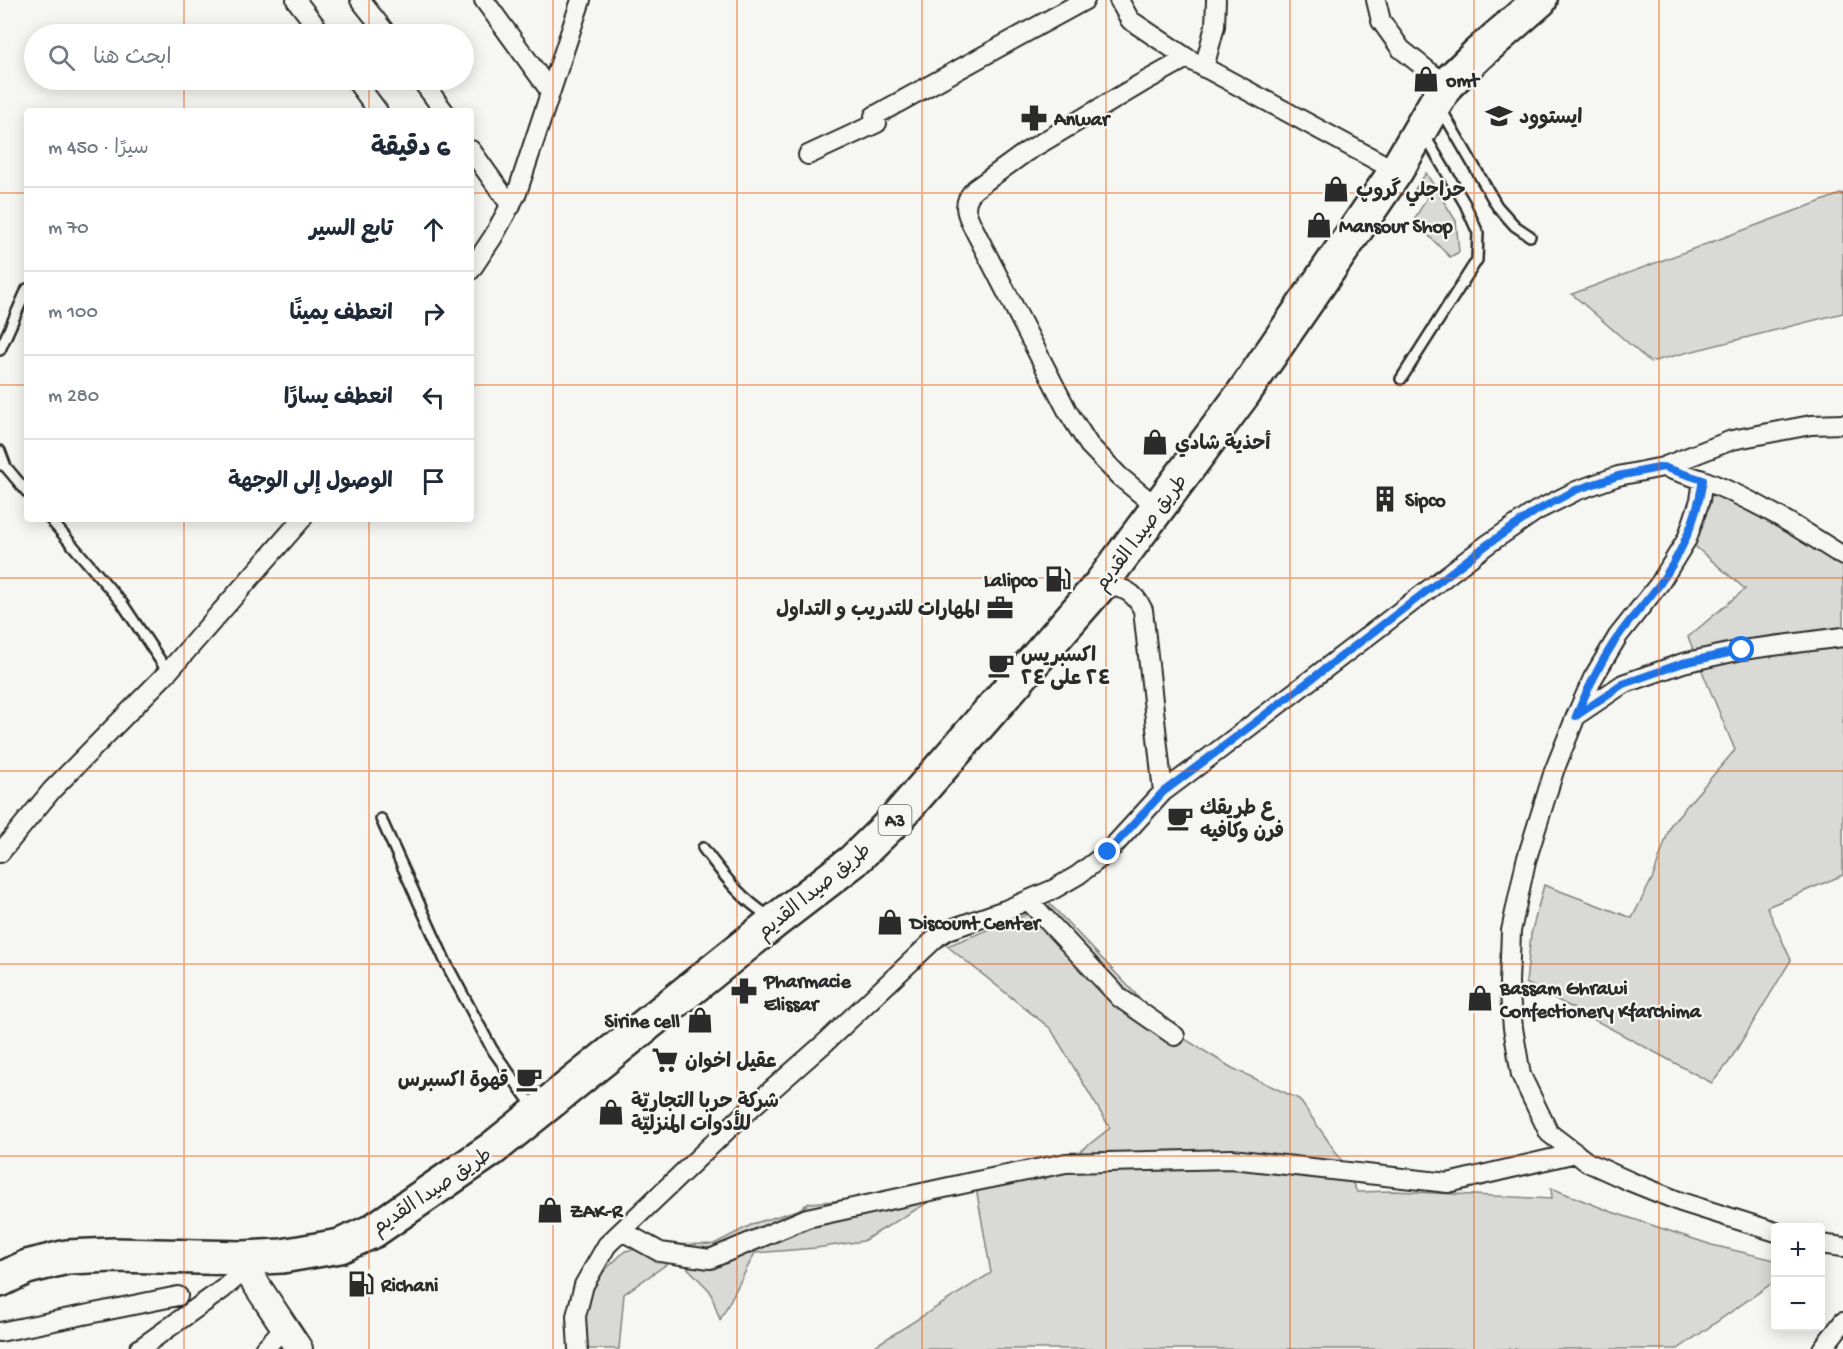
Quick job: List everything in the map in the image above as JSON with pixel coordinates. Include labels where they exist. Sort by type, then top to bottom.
[{"type":"highway","name":"طريق صيدا القديم","points":[[0,1281],[27,1267],[67,1257],[114,1255],[244,1263],[340,1246],[373,1231],[492,1149],[853,861],[898,817],[1101,584],[1243,394],[1396,171],[1434,105],[1477,55],[1540,0]]},
{"type":"street","points":[[296,0],[314,24]]},
{"type":"street","points":[[360,0],[379,24]]},
{"type":"street","points":[[484,0],[550,91]]},
{"type":"street","points":[[474,256],[493,237],[517,193],[581,0]]},
{"type":"street","points":[[808,155],[878,123],[874,116],[1085,0]]},
{"type":"street","points":[[1119,0],[1130,20],[1186,58],[1396,171]]},
{"type":"street","points":[[1204,68],[1215,27],[1216,0]]},
{"type":"street","points":[[1376,0],[1381,21],[1401,49],[1434,105]]},
{"type":"street","points":[[1159,509],[1119,476],[1089,445],[1068,412],[978,237],[966,210],[966,202],[975,189],[1026,152],[1186,58]]},
{"type":"street","points":[[362,90],[376,108]]},
{"type":"street","points":[[428,90],[442,108]]},
{"type":"street","points":[[474,154],[510,206]]},
{"type":"street","points":[[578,1349],[576,1316],[584,1285],[608,1245],[743,1115],[827,1041],[937,937],[948,930],[1028,900],[1078,875],[1108,852],[1163,792],[1488,544],[1536,511],[1576,490],[1618,476],[1663,467],[1732,441],[1811,425],[1843,424]]},
{"type":"street","points":[[1663,467],[1733,492],[1761,506],[1843,556]]},
{"type":"street","points":[[1703,480],[1698,507],[1687,539],[1660,583],[1618,636],[1593,678],[1554,771],[1526,861],[1511,931],[1509,982],[1513,1028],[1521,1075],[1549,1133],[1576,1154],[1598,1166],[1681,1202],[1771,1230]]},
{"type":"street","points":[[0,854],[20,826],[52,790],[168,672],[299,522]]},
{"type":"street","points":[[1101,584],[1126,589],[1134,595],[1143,610],[1163,792]]},
{"type":"street","points":[[1576,716],[1623,684],[1683,663],[1742,650],[1843,637]]},
{"type":"street","points":[[1028,900],[1120,998],[1175,1036]]},
{"type":"street","points":[[622,1231],[660,1252],[710,1258],[807,1218],[1066,1163],[1233,1159],[1448,1183],[1576,1154]]},
{"type":"street","points":[[1825,1245],[1843,1247]]},
{"type":"street","points":[[139,1349],[223,1288],[244,1263],[299,1349]]},
{"type":"street","points":[[0,1332],[178,1296]]},
{"type":"street","points":[[1822,1349],[1843,1322]]},
{"type":"street","points":[[264,1349],[285,1327]]},
{"type":"lane","points":[[1434,105],[1497,206],[1515,226],[1530,236]]},
{"type":"lane","points":[[1401,379],[1477,260],[1478,233],[1465,204],[1434,105]]},
{"type":"lane","points":[[0,350],[24,296]]},
{"type":"lane","points":[[0,451],[3,466],[24,489]]},
{"type":"lane","points":[[53,522],[122,603],[168,672]]},
{"type":"lane","points":[[381,819],[447,965],[492,1049],[537,1112]]},
{"type":"lane","points":[[703,848],[734,889],[775,921]]},
{"type":"shaded area","points":[[1426,173],[1456,221],[1459,252],[1450,257],[1426,233],[1415,218],[1427,198],[1415,189]]},
{"type":"shaded area","points":[[1843,193],[1843,313],[1650,362],[1572,294]]},
{"type":"shaded area","points":[[1700,481],[1843,562],[1843,875],[1767,907],[1791,960],[1729,1062],[1712,1083],[1526,983],[1531,934],[1544,885],[1632,918],[1653,877],[1671,824],[1735,750],[1688,637],[1745,589],[1690,542]]},
{"type":"shaded area","points":[[1051,905],[1170,1030],[1232,1068],[1299,1099],[1340,1158],[1357,1192],[1394,1191],[1552,1199],[1551,1188],[1612,1212],[1712,1245],[1771,1259],[1771,1284],[1678,1349],[870,1349],[991,1273],[975,1182],[1045,1179],[1110,1128],[1051,1029],[947,946]]},
{"type":"shaded area","points":[[936,1193],[932,1200],[863,1241],[755,1253],[720,1320],[710,1291],[677,1257],[624,1294],[619,1349],[586,1349],[573,1312],[585,1289],[625,1251],[662,1245],[714,1244],[755,1223],[798,1210],[809,1203]]},
{"type":"place","name":"omt","points":[[1426,79]]},
{"type":"place","name":"ايستوود","points":[[1499,116]]},
{"type":"place","name":"Anwar","points":[[1034,118]]},
{"type":"place","name":"حراجلي گروپ","points":[[1336,189]]},
{"type":"place","name":"Mansour Shop","points":[[1319,225]]},
{"type":"place","name":"أحذية شادي","points":[[1155,442]]},
{"type":"place","name":"Sipco","points":[[1385,499]]},
{"type":"place","name":"Lalipco","points":[[1058,579]]},
{"type":"place","name":"المهارات للتدريب و التداول","points":[[1000,608]]},
{"type":"place","name":"اكسبريس ٢٤ على ٢٤","points":[[1001,665]]},
{"type":"place","name":"ع طريقك فرن وكافيه","points":[[1180,818]]},
{"type":"place","name":"Discount Center","points":[[890,922]]},
{"type":"place","name":"Pharmacie Elissar","points":[[744,991]]},
{"type":"place","name":"Bassam Ghrawi Confectionery Kfarchima","points":[[1480,998]]},
{"type":"place","name":"Sirine cell","points":[[700,1020]]},
{"type":"place","name":"عقيل اخوان","points":[[665,1060]]},
{"type":"place","name":"قهوة اكسبرس","points":[[529,1079]]},
{"type":"place","name":"شركة حربا التجاريّة للأدوات المنزليّة","points":[[611,1112]]},
{"type":"place","name":"ZAK-R","points":[[550,1210]]},
{"type":"place","name":"Richani","points":[[361,1284]]},
{"type":"route","points":[[1108,852],[1163,792],[1488,544],[1536,511],[1576,490],[1618,476],[1663,467],[1703,480],[1700,500],[1687,539],[1660,583],[1618,636],[1593,678],[1576,716],[1623,684],[1683,663],[1742,650]]}]
